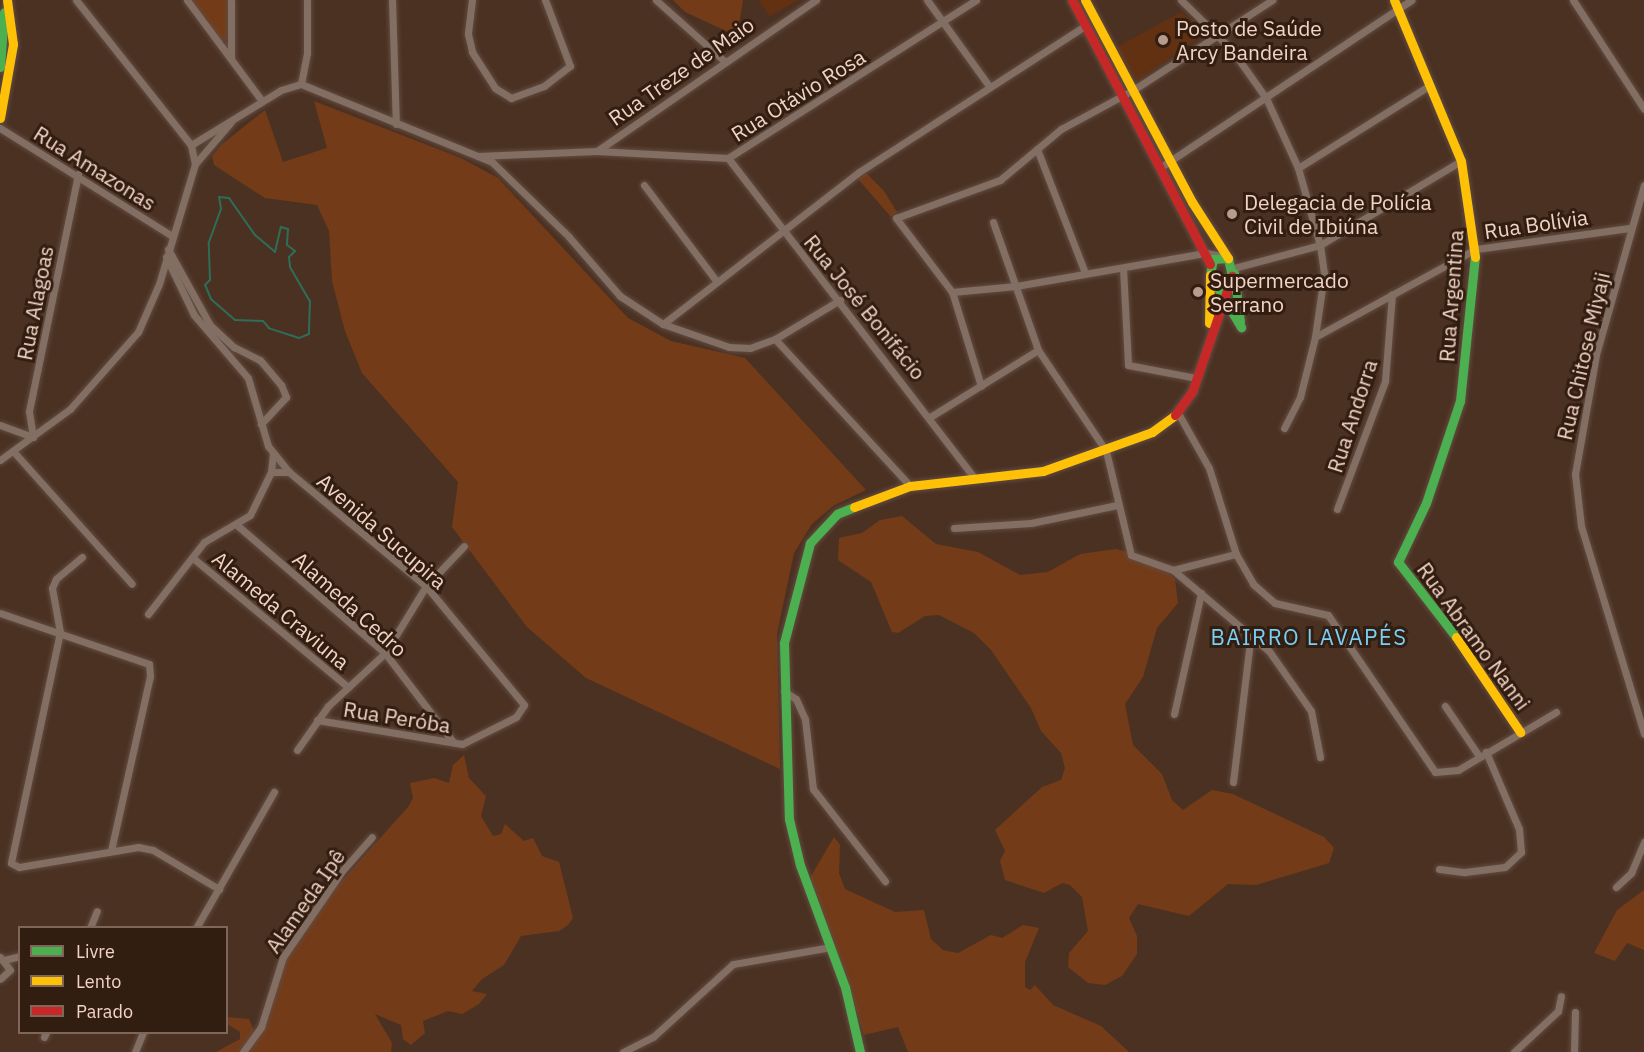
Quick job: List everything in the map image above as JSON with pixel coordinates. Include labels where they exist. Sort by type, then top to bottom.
[{"type":"main road","points":[[0,67],[6,0]]},
{"type":"main road","points":[[0,118],[13,44],[6,0]]},
{"type":"main road","points":[[1072,0],[1206,253],[1212,277],[1208,338]]},
{"type":"main road","points":[[1085,0],[1192,202],[1226,257],[1233,272],[1241,327],[1212,277]]},
{"type":"main road","name":"Rua Argentina","points":[[1397,4],[1427,87],[1461,161],[1476,249],[1460,401],[1426,503],[1398,562]]},
{"type":"main road","points":[[1183,208],[1192,202]]},
{"type":"main road","points":[[1210,264],[1226,257]]},
{"type":"main road","points":[[1212,277],[1225,281],[1233,272]]},
{"type":"main road","points":[[860,1052],[831,947],[800,865],[789,819],[784,643],[810,543],[837,514],[910,486],[974,477],[1027,474],[1106,451],[1142,437],[1178,413],[1196,378],[1222,293],[1233,272]]},
{"type":"main road","name":"Rua Abramo Nanni","points":[[1398,562],[1464,647],[1520,732]]},
{"type":"street","points":[[76,0],[191,145],[195,164]]},
{"type":"street","points":[[187,0],[262,101]]},
{"type":"street","points":[[231,0],[231,58]]},
{"type":"street","points":[[301,84],[307,53],[307,0]]},
{"type":"street","points":[[392,0],[396,123]]},
{"type":"street","points":[[472,0],[469,43],[502,96],[525,94],[568,70],[568,57],[551,25],[545,0]]},
{"type":"street","points":[[656,0],[723,60]]},
{"type":"street","name":"Rua Treze de Maio","points":[[597,151],[723,60],[816,0]]},
{"type":"street","points":[[927,0],[989,86]]},
{"type":"street","name":"Rua Otávio Rosa","points":[[476,156],[597,151],[728,159],[976,0]]},
{"type":"street","points":[[1181,0],[1218,36],[1266,98],[1298,168],[1320,245],[1324,275],[1315,337],[1300,397],[1284,428]]},
{"type":"street","points":[[981,386],[952,292],[896,218],[1000,180],[1061,129],[1133,90],[1272,0]]},
{"type":"street","points":[[1161,167],[1266,98],[1397,4],[1412,0]]},
{"type":"street","points":[[1572,0],[1644,110]]},
{"type":"street","points":[[663,324],[782,230],[911,135],[1085,26]]},
{"type":"street","points":[[0,460],[33,437],[86,392],[138,332],[167,253],[195,164],[231,122],[262,101],[301,84],[492,162],[620,296],[663,324],[729,347],[750,348],[775,339],[840,300]]},
{"type":"street","points":[[1298,168],[1427,87]]},
{"type":"street","points":[[191,145],[212,128],[231,122]]},
{"type":"street","name":"Rua Amazonas","points":[[0,128],[78,174],[172,236]]},
{"type":"street","points":[[1037,149],[1085,273]]},
{"type":"street","name":"Rua José Bonifácio","points":[[728,159],[782,230],[840,300],[974,477]]},
{"type":"street","points":[[1233,272],[1320,245],[1461,161]]},
{"type":"street","name":"Rua Alagoas","points":[[33,437],[29,411],[78,174]]},
{"type":"street","points":[[644,185],[717,282]]},
{"type":"street","points":[[1630,228],[1644,185]]},
{"type":"street","points":[[993,222],[1038,350],[1106,451],[1131,555],[1173,570],[1251,633],[1305,700],[1320,757]]},
{"type":"street","name":"Rua Bolívia","points":[[1315,337],[1476,249],[1630,228]]},
{"type":"street","name":"Rua Chitose Miyaji","points":[[1630,228],[1585,401],[1575,474],[1581,526],[1644,734]]},
{"type":"street","points":[[167,253],[210,325],[234,347],[260,360],[281,385],[286,398],[261,424]]},
{"type":"street","name":"Avenida Sucupira","points":[[167,253],[194,315],[248,378],[261,424],[273,454],[289,472],[426,586],[523,699]]},
{"type":"street","points":[[952,292],[1016,286],[1206,253],[1226,257]]},
{"type":"street","points":[[1123,268],[1128,365],[1196,378]]},
{"type":"street","name":"Rua Andorra","points":[[1337,509],[1384,381],[1392,294]]},
{"type":"street","points":[[775,339],[910,486]]},
{"type":"street","points":[[930,417],[1038,350]]},
{"type":"street","points":[[1178,413],[1216,485],[1236,554],[1253,584],[1275,603],[1328,615],[1435,772],[1449,773],[1556,712]]},
{"type":"street","points":[[0,425],[33,437]]},
{"type":"street","points":[[14,451],[132,584]]},
{"type":"street","points":[[148,614],[211,538],[238,526],[250,515],[271,472],[273,454]]},
{"type":"street","name":"Avenida Sucupira","points":[[271,472],[289,472]]},
{"type":"street","points":[[954,528],[1031,523],[1118,505]]},
{"type":"street","name":"Alameda Cedro","points":[[238,526],[385,653],[453,742]]},
{"type":"street","points":[[297,750],[317,720],[385,653],[426,586],[464,546]]},
{"type":"street","points":[[1173,570],[1236,554]]},
{"type":"street","points":[[82,557],[56,579],[52,588],[60,632],[11,862],[19,867],[111,850],[153,850],[219,889]]},
{"type":"street","name":"Alameda Craviuna","points":[[193,558],[348,687]]},
{"type":"street","points":[[1174,714],[1202,593]]},
{"type":"street","points":[[0,613],[149,664],[150,676],[111,850]]},
{"type":"street","points":[[1233,782],[1251,633]]},
{"type":"street","points":[[784,691],[796,699],[805,719],[813,789],[885,881]]},
{"type":"street","name":"Rua Peróba","points":[[317,720],[462,744],[516,717],[523,699]]},
{"type":"street","points":[[1439,869],[1465,872],[1505,867],[1521,852],[1519,829],[1483,754],[1445,706]]},
{"type":"street","points":[[197,926],[274,792]]},
{"type":"street","name":"Alameda Ipê","points":[[243,1052],[261,1026],[283,957],[342,871],[372,837]]},
{"type":"street","points":[[1616,887],[1631,873],[1644,842]]},
{"type":"street","points":[[90,926],[97,911]]},
{"type":"street","points":[[623,1052],[662,1030],[733,964],[831,947]]},
{"type":"street","points":[[0,980],[10,970],[2,958],[18,956]]},
{"type":"street","points":[[1514,1052],[1558,1011],[1561,996]]},
{"type":"street","points":[[1574,1052],[1575,1012]]},
{"type":"street","points":[[135,1052],[142,1034]]},
{"type":"shaded area","points":[[190,0],[228,0],[227,40],[222,42]]},
{"type":"shaded area","points":[[673,0],[743,0],[737,36],[685,12]]},
{"type":"shaded area","points":[[758,0],[799,0],[770,16]]},
{"type":"shaded area","name":"Posto de Saúde Arcy Bandeira","points":[[1181,12],[1206,33],[1138,80],[1133,76],[1117,47]]},
{"type":"shaded area","points":[[314,101],[461,158],[498,178],[628,318],[671,341],[745,358],[866,490],[833,506],[812,524],[794,553],[777,634],[780,769],[586,678],[527,627],[452,527],[458,482],[362,373],[345,331],[332,281],[329,231],[317,205],[265,198],[214,165],[212,156],[222,144],[265,110],[283,162],[327,148]]},
{"type":"shaded area","points":[[866,173],[884,191],[897,212],[891,217],[858,179]]},
{"type":"shaded area","points":[[902,516],[936,544],[978,552],[1020,575],[1048,572],[1080,554],[1116,549],[1154,558],[1175,579],[1178,603],[1157,628],[1143,677],[1125,704],[1133,745],[1162,774],[1172,800],[1183,810],[1212,790],[1233,794],[1324,837],[1334,848],[1329,863],[1256,885],[1228,884],[1189,916],[1138,904],[1129,918],[1137,936],[1137,954],[1122,976],[1105,985],[1088,983],[1068,967],[1069,953],[1088,931],[1082,897],[1070,885],[1062,883],[1044,893],[1005,880],[1000,861],[1005,851],[995,830],[1042,787],[1061,780],[1065,768],[1061,753],[1041,731],[1031,708],[991,650],[974,633],[939,615],[925,616],[898,633],[892,632],[871,582],[838,560],[839,538],[862,533],[880,520]]},
{"type":"shaded area","points":[[464,755],[469,778],[486,796],[481,816],[493,836],[501,834],[505,824],[524,841],[533,838],[542,856],[559,862],[573,918],[568,925],[559,931],[521,936],[504,965],[482,979],[472,991],[487,994],[479,1004],[462,1014],[448,1011],[423,1021],[425,1033],[411,1045],[403,1039],[401,1025],[375,1014],[392,1043],[391,1052],[216,1052],[240,1039],[240,1032],[228,1025],[228,1017],[249,1019],[256,1035],[280,965],[313,913],[408,807],[413,798],[410,783],[434,778],[449,783],[453,765]]},
{"type":"shaded area","points":[[834,837],[840,845],[839,873],[845,889],[895,912],[924,910],[931,939],[943,950],[958,953],[991,935],[1002,938],[1023,925],[1039,928],[1025,962],[1025,987],[1030,990],[1035,985],[1053,1005],[1101,1026],[1129,1052],[908,1052],[898,1027],[864,1035],[835,946],[809,891],[811,876]]},
{"type":"shaded area","points":[[1644,890],[1644,950],[1627,943],[1615,961],[1594,953],[1617,910]]},
{"type":"waterway","points":[[219,197],[229,198],[255,235],[275,252],[281,227],[288,229],[287,245],[295,251],[289,257],[290,267],[310,301],[309,334],[299,338],[269,328],[263,321],[235,320],[211,299],[205,285],[210,280],[209,242],[221,209],[219,197]]},
{"type":"traffic: fast","points":[[0,67],[4,12]]},
{"type":"traffic: fast","points":[[1456,637],[1398,562],[1426,503],[1460,401],[1475,257]]},
{"type":"traffic: fast","points":[[1213,279],[1225,281],[1232,276],[1228,258],[1213,259],[1210,275],[1241,327]]},
{"type":"traffic: fast","points":[[1234,273],[1240,322]]},
{"type":"traffic: fast","points":[[854,507],[837,514],[810,543],[784,643],[789,819],[800,865],[845,987],[860,1052]]},
{"type":"traffic: slow","points":[[0,118],[13,44],[7,0]]},
{"type":"traffic: slow","points":[[1085,0],[1192,202],[1228,258]]},
{"type":"traffic: slow","points":[[1394,0],[1461,161],[1475,257]]},
{"type":"traffic: slow","points":[[1209,323],[1210,275]]},
{"type":"traffic: slow","points":[[854,507],[910,486],[1043,471],[1152,432],[1175,415]]},
{"type":"traffic: slow","points":[[1456,637],[1520,732]]},
{"type":"traffic: jam","points":[[1072,0],[1210,264]]},
{"type":"traffic: jam","points":[[1175,415],[1192,392],[1232,276]]},
{"type":"place","name":"Posto de Saúde Arcy Bandeira","points":[[1163,40]]},
{"type":"place","name":"Delegacia de Polícia Civil de Ibiúna","points":[[1232,214]]},
{"type":"place","name":"Supermercado Serrano","points":[[1198,292]]},
{"type":"district","name":"BAIRRO LAVAPÉS","points":[[1309,637]]}]
